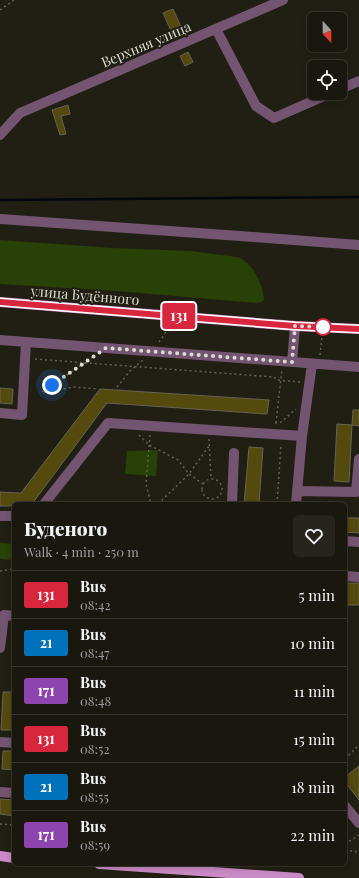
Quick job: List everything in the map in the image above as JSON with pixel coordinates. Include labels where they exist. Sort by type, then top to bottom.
[{"type":"main road","name":"улица Будённого","points":[[0,302],[295,326],[359,329]]},
{"type":"main road","points":[[0,856],[12,858]]},
{"type":"main road","points":[[142,866],[300,878]]},
{"type":"street","name":"Верхняя улица","points":[[0,135],[20,113],[283,0]]},
{"type":"street","points":[[216,30],[256,106],[274,118],[315,100]]},
{"type":"street","points":[[347,86],[359,81]]},
{"type":"street","points":[[0,219],[359,245]]},
{"type":"street","points":[[288,362],[295,326]]},
{"type":"street","points":[[0,340],[359,367]]},
{"type":"street","points":[[0,413],[22,415],[26,342]]},
{"type":"street","points":[[296,502],[302,436],[312,364]]},
{"type":"street","points":[[46,502],[108,423],[302,436]]},
{"type":"street","points":[[232,502],[234,453]]},
{"type":"street","points":[[297,491],[356,492],[359,458]]},
{"type":"street","points":[[0,516],[12,516]]},
{"type":"street","points":[[347,541],[359,542]]},
{"type":"street","points":[[347,576],[359,577]]},
{"type":"street","points":[[0,648],[4,615],[12,616]]},
{"type":"street","points":[[0,742],[12,743]]},
{"type":"street","points":[[0,792],[12,793]]},
{"type":"street","points":[[347,808],[359,823]]},
{"type":"path","points":[[0,10],[14,0]]},
{"type":"path","points":[[98,389],[74,387],[42,392],[106,348]]},
{"type":"path","points":[[25,358],[274,377],[277,380],[309,382]]},
{"type":"path","points":[[268,433],[276,423],[281,380],[288,362]]},
{"type":"path","points":[[129,424],[149,445],[178,460],[189,474],[204,484]]},
{"type":"path","points":[[150,502],[146,484],[151,426]]},
{"type":"path","points":[[208,429],[211,479]]},
{"type":"path","points":[[277,502],[281,434]]},
{"type":"path","points":[[160,502],[189,474],[209,446]]},
{"type":"path","points":[[211,479],[218,480],[222,485],[222,492],[218,497],[212,499],[206,496],[202,491],[204,484],[211,479]]},
{"type":"path","points":[[0,571],[12,569]]},
{"type":"path","points":[[347,757],[359,745]]},
{"type":"path","points":[[0,824],[12,825]]},
{"type":"path","points":[[347,843],[359,835]]},
{"type":"path","points":[[347,850],[359,852]]},
{"type":"green space","points":[[0,240],[113,248],[191,251],[237,257],[248,264],[256,274],[262,287],[264,300],[257,303],[116,291],[0,284]]},
{"type":"green space","points":[[158,450],[156,476],[125,474],[127,451]]},
{"type":"green space","points":[[0,543],[12,544],[12,560],[0,559]]},
{"type":"building","points":[[173,9],[182,29],[172,33],[163,13]]},
{"type":"building","points":[[188,52],[193,62],[185,66],[180,56]]},
{"type":"building","points":[[68,105],[70,114],[61,116],[66,134],[60,135],[52,110]]},
{"type":"building","points":[[0,388],[13,389],[12,404],[0,403]]},
{"type":"building","points":[[100,389],[269,400],[267,414],[107,403],[33,502],[12,502],[12,506],[0,506],[0,492],[21,493]]},
{"type":"building","points":[[353,410],[359,410],[359,426],[352,425]]},
{"type":"building","points":[[337,424],[352,425],[349,482],[334,481]]},
{"type":"building","points":[[249,447],[263,448],[259,502],[244,502]]},
{"type":"building","points":[[347,518],[359,518],[359,533],[347,532]]},
{"type":"building","points":[[347,583],[359,583],[359,605],[347,605]]},
{"type":"building","points":[[3,692],[12,692],[12,730],[1,730]]},
{"type":"building","points":[[3,751],[12,751],[12,770],[2,769]]},
{"type":"building","points":[[359,766],[359,800],[347,785],[347,775]]},
{"type":"building","points":[[0,799],[12,800],[12,816],[0,814]]},
{"type":"waterway","points":[[0,200],[359,197]]},
{"type":"bus line","name":"131","points":[[0,302],[295,326],[359,329]]},
{"type":"route","points":[[52,385],[106,348],[292,362],[295,326],[323,327]]}]
